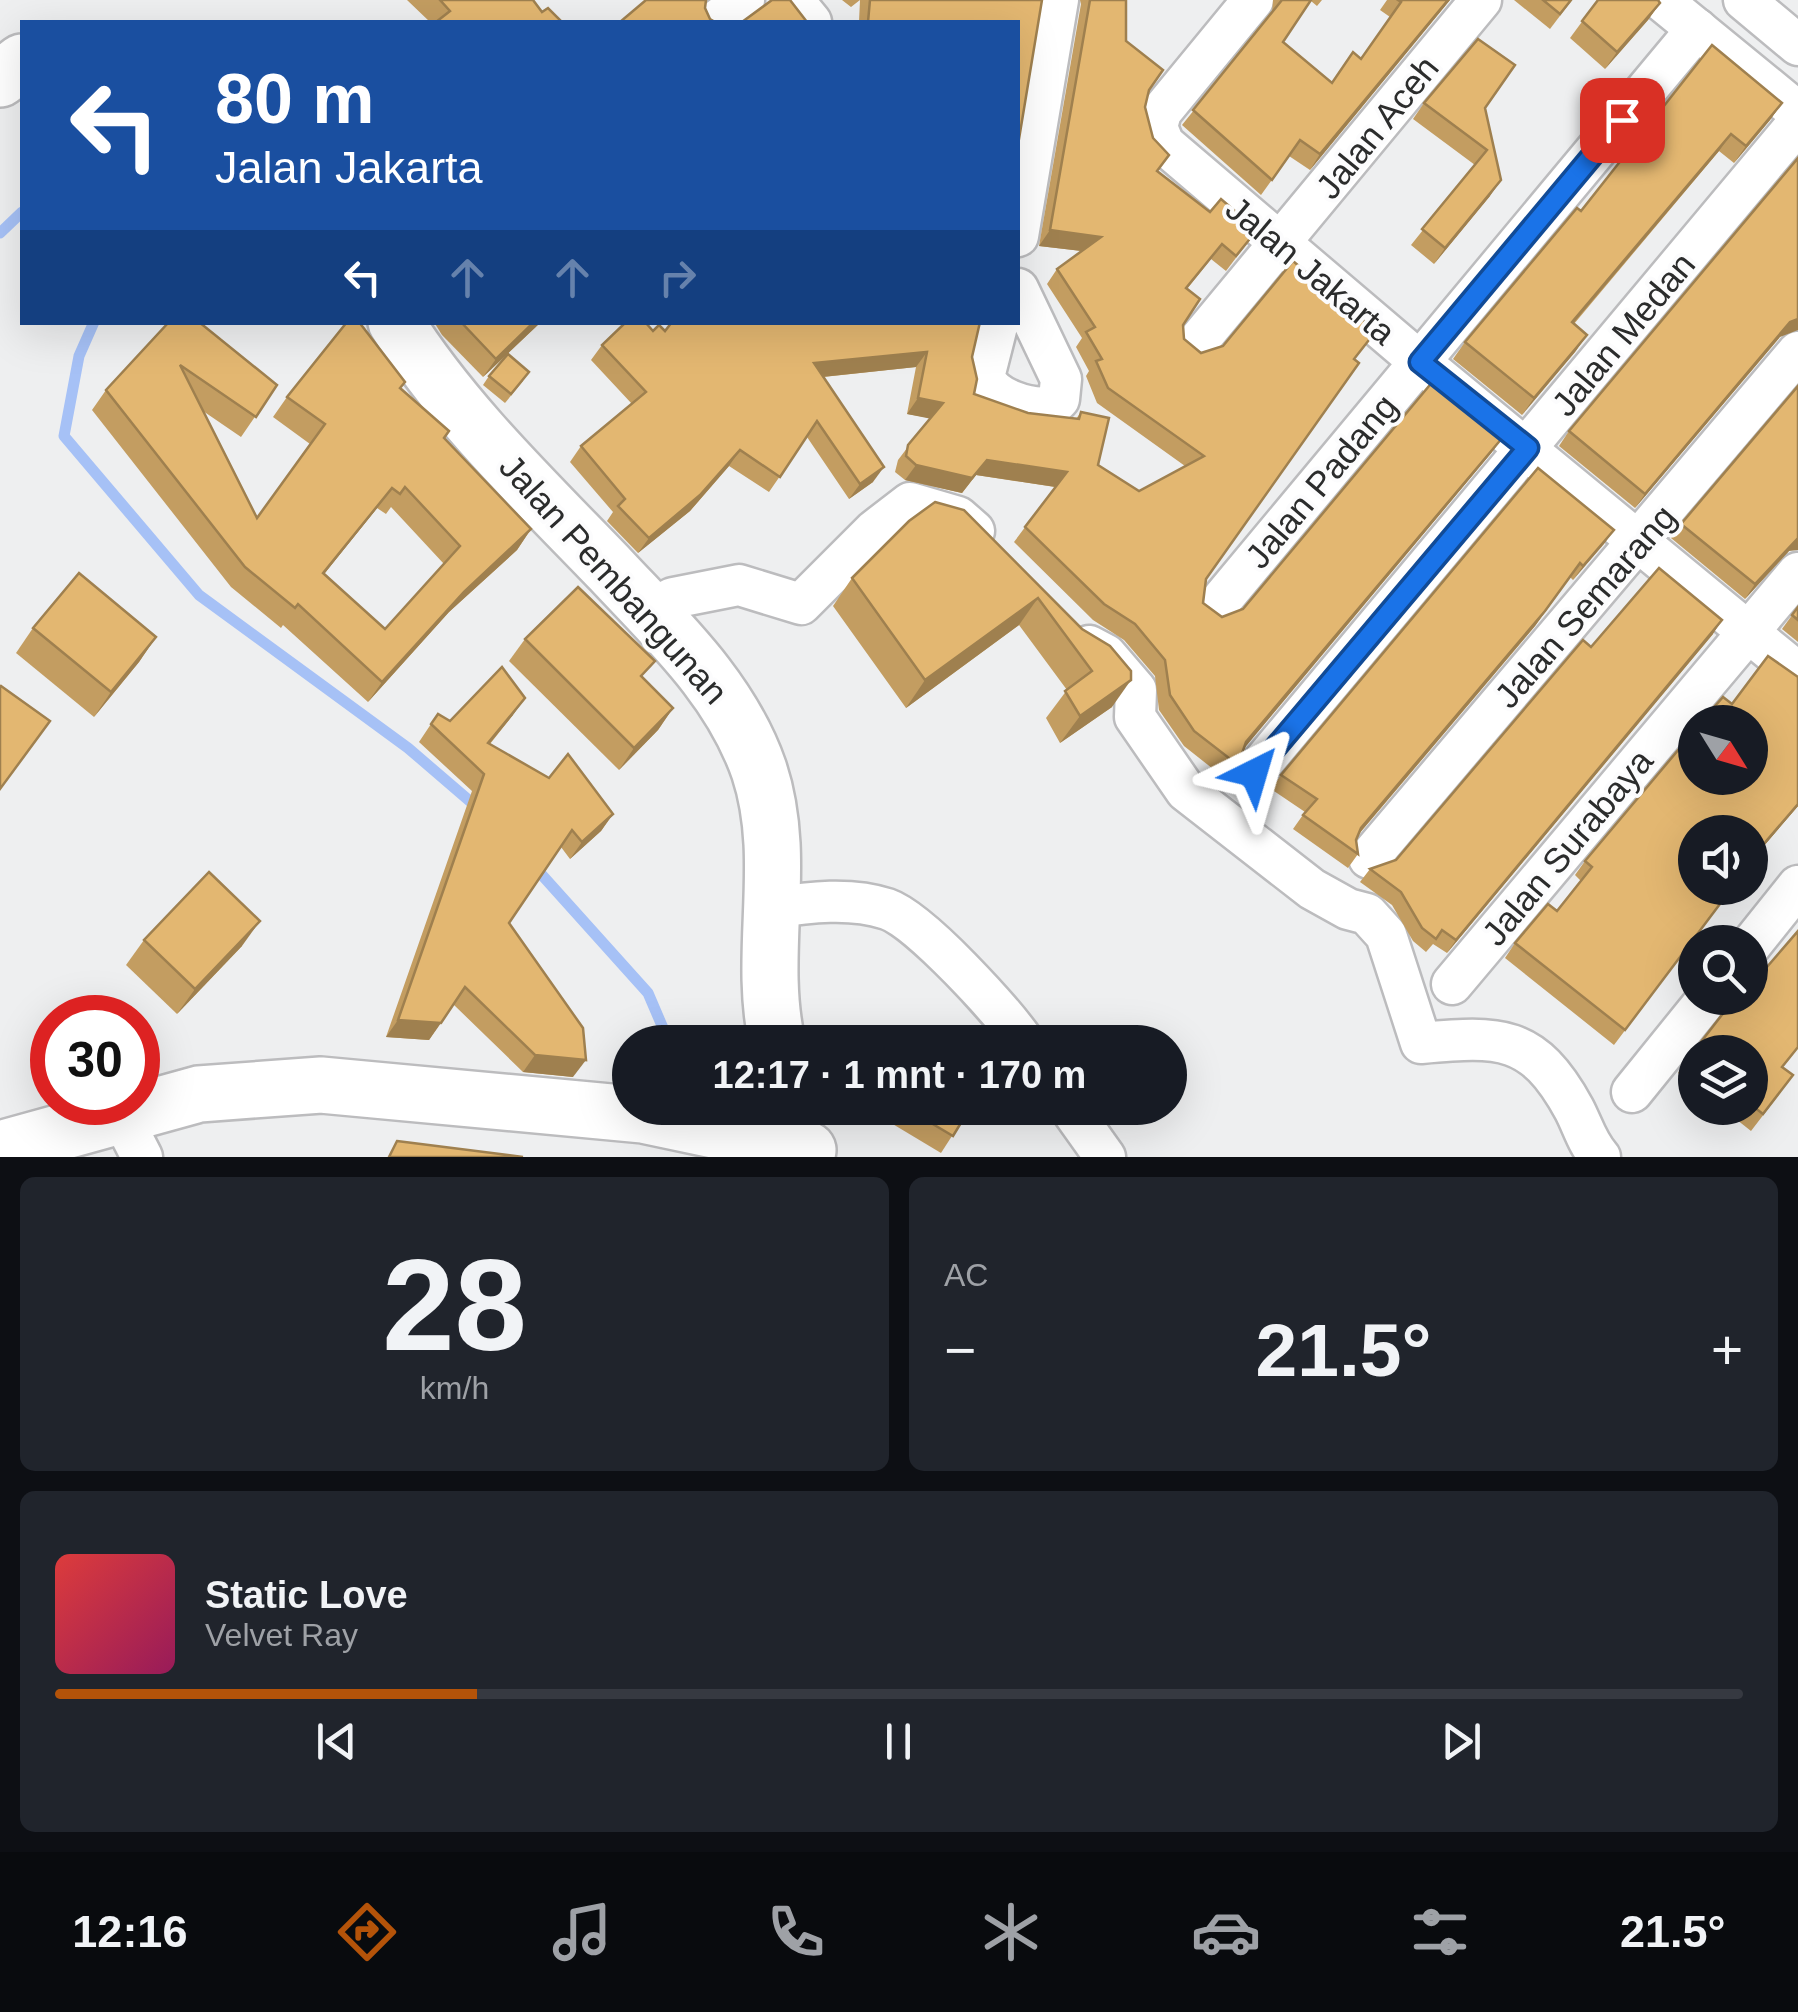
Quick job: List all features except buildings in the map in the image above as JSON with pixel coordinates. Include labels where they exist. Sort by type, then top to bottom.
[{"type":"street","points":[[718,20],[744,0]]},
{"type":"street","points":[[793,0],[809,20]]},
{"type":"street","points":[[1020,224],[1058,0]]},
{"type":"street","name":"Jalan Aceh","points":[[1195,344],[1481,0]]},
{"type":"street","points":[[1661,0],[1798,112]]},
{"type":"street","points":[[1744,0],[1798,45]]},
{"type":"street","name":"Jalan Jakarta","points":[[1239,5],[1161,112],[1157,127],[1171,152],[1798,673]]},
{"type":"street","name":"Jalan Padang","points":[[1214,609],[1697,29]]},
{"type":"street","points":[[0,79],[20,64]]},
{"type":"street","name":"Jalan Medan","points":[[1254,773],[1798,123]]},
{"type":"street","points":[[997,325],[984,377],[987,384],[996,395],[1052,406],[1060,399],[1061,378],[1020,292]]},
{"type":"street","name":"Jalan Pembangunan","points":[[398,325],[422,361],[488,436],[704,672],[746,738],[771,822],[768,978],[775,1025]]},
{"type":"street","name":"Jalan Semarang","points":[[1368,858],[1640,543],[1798,352]]},
{"type":"street","points":[[649,610],[673,598],[738,586],[801,604],[875,530],[910,504],[958,517],[992,556]]},
{"type":"street","name":"Jalan Surabaya","points":[[1452,984],[1798,574]]},
{"type":"street","points":[[1064,626],[1106,654],[1136,690],[1135,717],[1186,790],[1312,889],[1348,910],[1367,914],[1386,934],[1421,1044],[1456,1040],[1522,1045],[1551,1073],[1600,1157]]},
{"type":"street","points":[[1767,925],[1798,886]]},
{"type":"street","points":[[772,908],[813,902],[888,910],[916,926],[1008,1025]]},
{"type":"street","points":[[1632,1092],[1694,1015]]},
{"type":"street","points":[[0,1149],[132,1138],[230,1122],[341,1118],[581,1142],[650,1156],[753,1141]]},
{"type":"street","points":[[1082,1125],[1106,1157]]},
{"type":"street","points":[[78,1157],[132,1138]]},
{"type":"waterway","points":[[0,233],[20,214]]},
{"type":"waterway","points":[[93,325],[79,356],[64,436],[199,595],[408,748],[479,809]]},
{"type":"waterway","points":[[533,865],[648,993],[662,1025]]},
{"type":"route","points":[[1254,773],[1528,448],[1420,362],[1622,120]]}]
